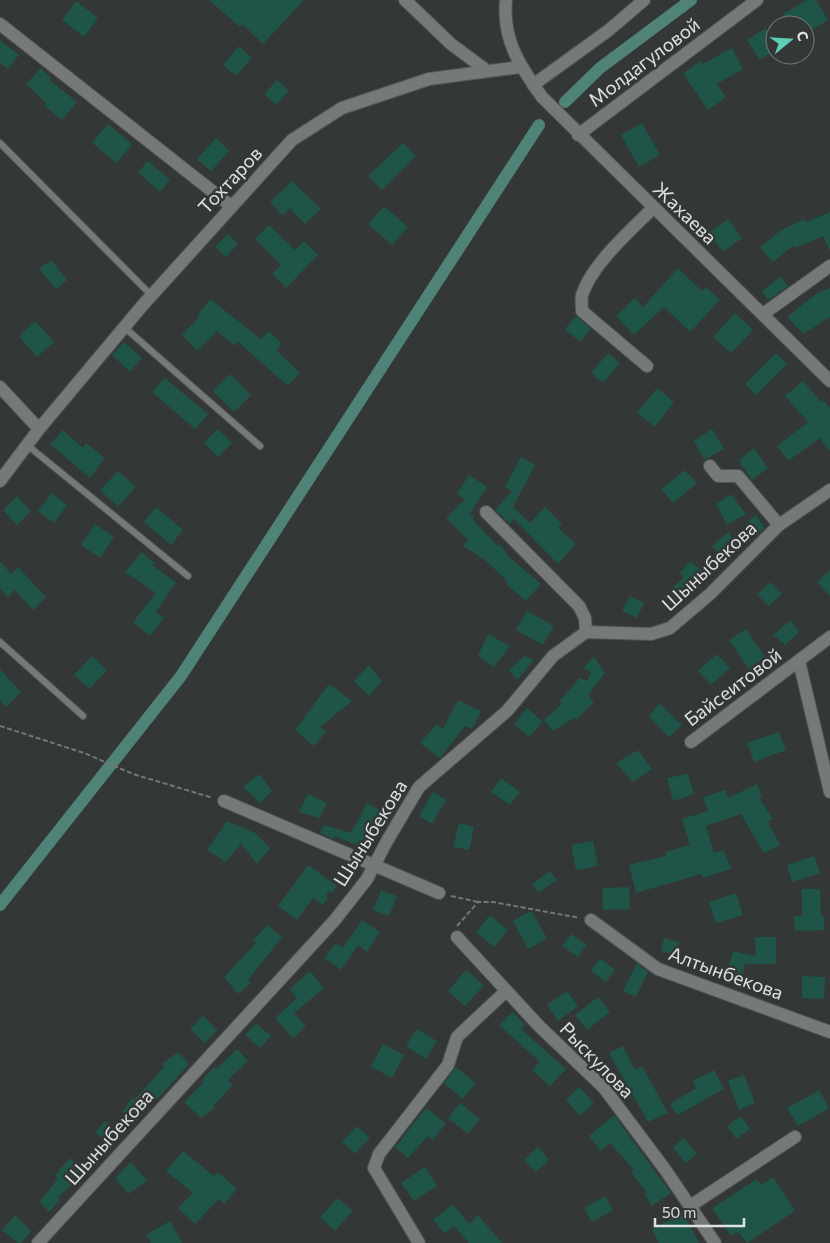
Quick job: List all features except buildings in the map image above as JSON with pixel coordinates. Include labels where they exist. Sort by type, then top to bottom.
[{"type":"street","points":[[405,0],[451,44],[486,70]]},
{"type":"street","name":"Жахаева","points":[[506,0],[510,43],[520,66],[542,97],[576,133],[830,381]]},
{"type":"street","points":[[534,85],[609,30],[644,0]]},
{"type":"street","name":"Молдагуловой","points":[[576,133],[757,0]]},
{"type":"street","points":[[0,24],[231,206]]},
{"type":"street","name":"Тохтаров","points":[[0,481],[39,429],[151,295],[292,140],[342,108],[429,79],[520,66]]},
{"type":"street","points":[[647,366],[582,311],[582,296],[595,272],[617,244],[653,208]]},
{"type":"street","points":[[763,314],[830,266]]},
{"type":"street","points":[[0,386],[39,429]]},
{"type":"street","points":[[710,466],[718,476],[738,476],[779,525]]},
{"type":"street","name":"Шыныбекова","points":[[38,1243],[334,921],[367,879],[419,787],[507,711],[553,656],[586,632],[651,634],[670,628],[710,594],[779,525],[830,490]]},
{"type":"street","points":[[486,512],[579,606],[585,618],[586,632]]},
{"type":"street","name":"Байсеитовой","points":[[691,742],[830,637]]},
{"type":"street","name":"Байсеитовой","points":[[799,661],[830,792]]},
{"type":"street","points":[[224,801],[439,893]]},
{"type":"street","name":"Алтынбекова","points":[[590,920],[658,969],[830,1032]]},
{"type":"street","name":"Рыскулова","points":[[457,937],[539,1026],[604,1088],[715,1243]]},
{"type":"street","points":[[419,1243],[374,1168],[379,1154],[448,1065],[458,1037],[506,991]]},
{"type":"street","points":[[690,1206],[795,1137]]},
{"type":"lane","points":[[0,143],[151,295]]},
{"type":"lane","points":[[124,327],[260,446]]},
{"type":"lane","points":[[27,445],[188,576]]},
{"type":"lane","points":[[0,642],[83,716]]},
{"type":"path","points":[[0,726],[84,752],[133,774],[224,801]]},
{"type":"path","points":[[439,893],[478,902],[492,902],[590,920]]},
{"type":"path","points":[[457,937],[454,930],[478,902]]},
{"type":"waterway","points":[[565,102],[600,68],[691,0]]},
{"type":"waterway","points":[[0,905],[181,676],[539,125]]}]
